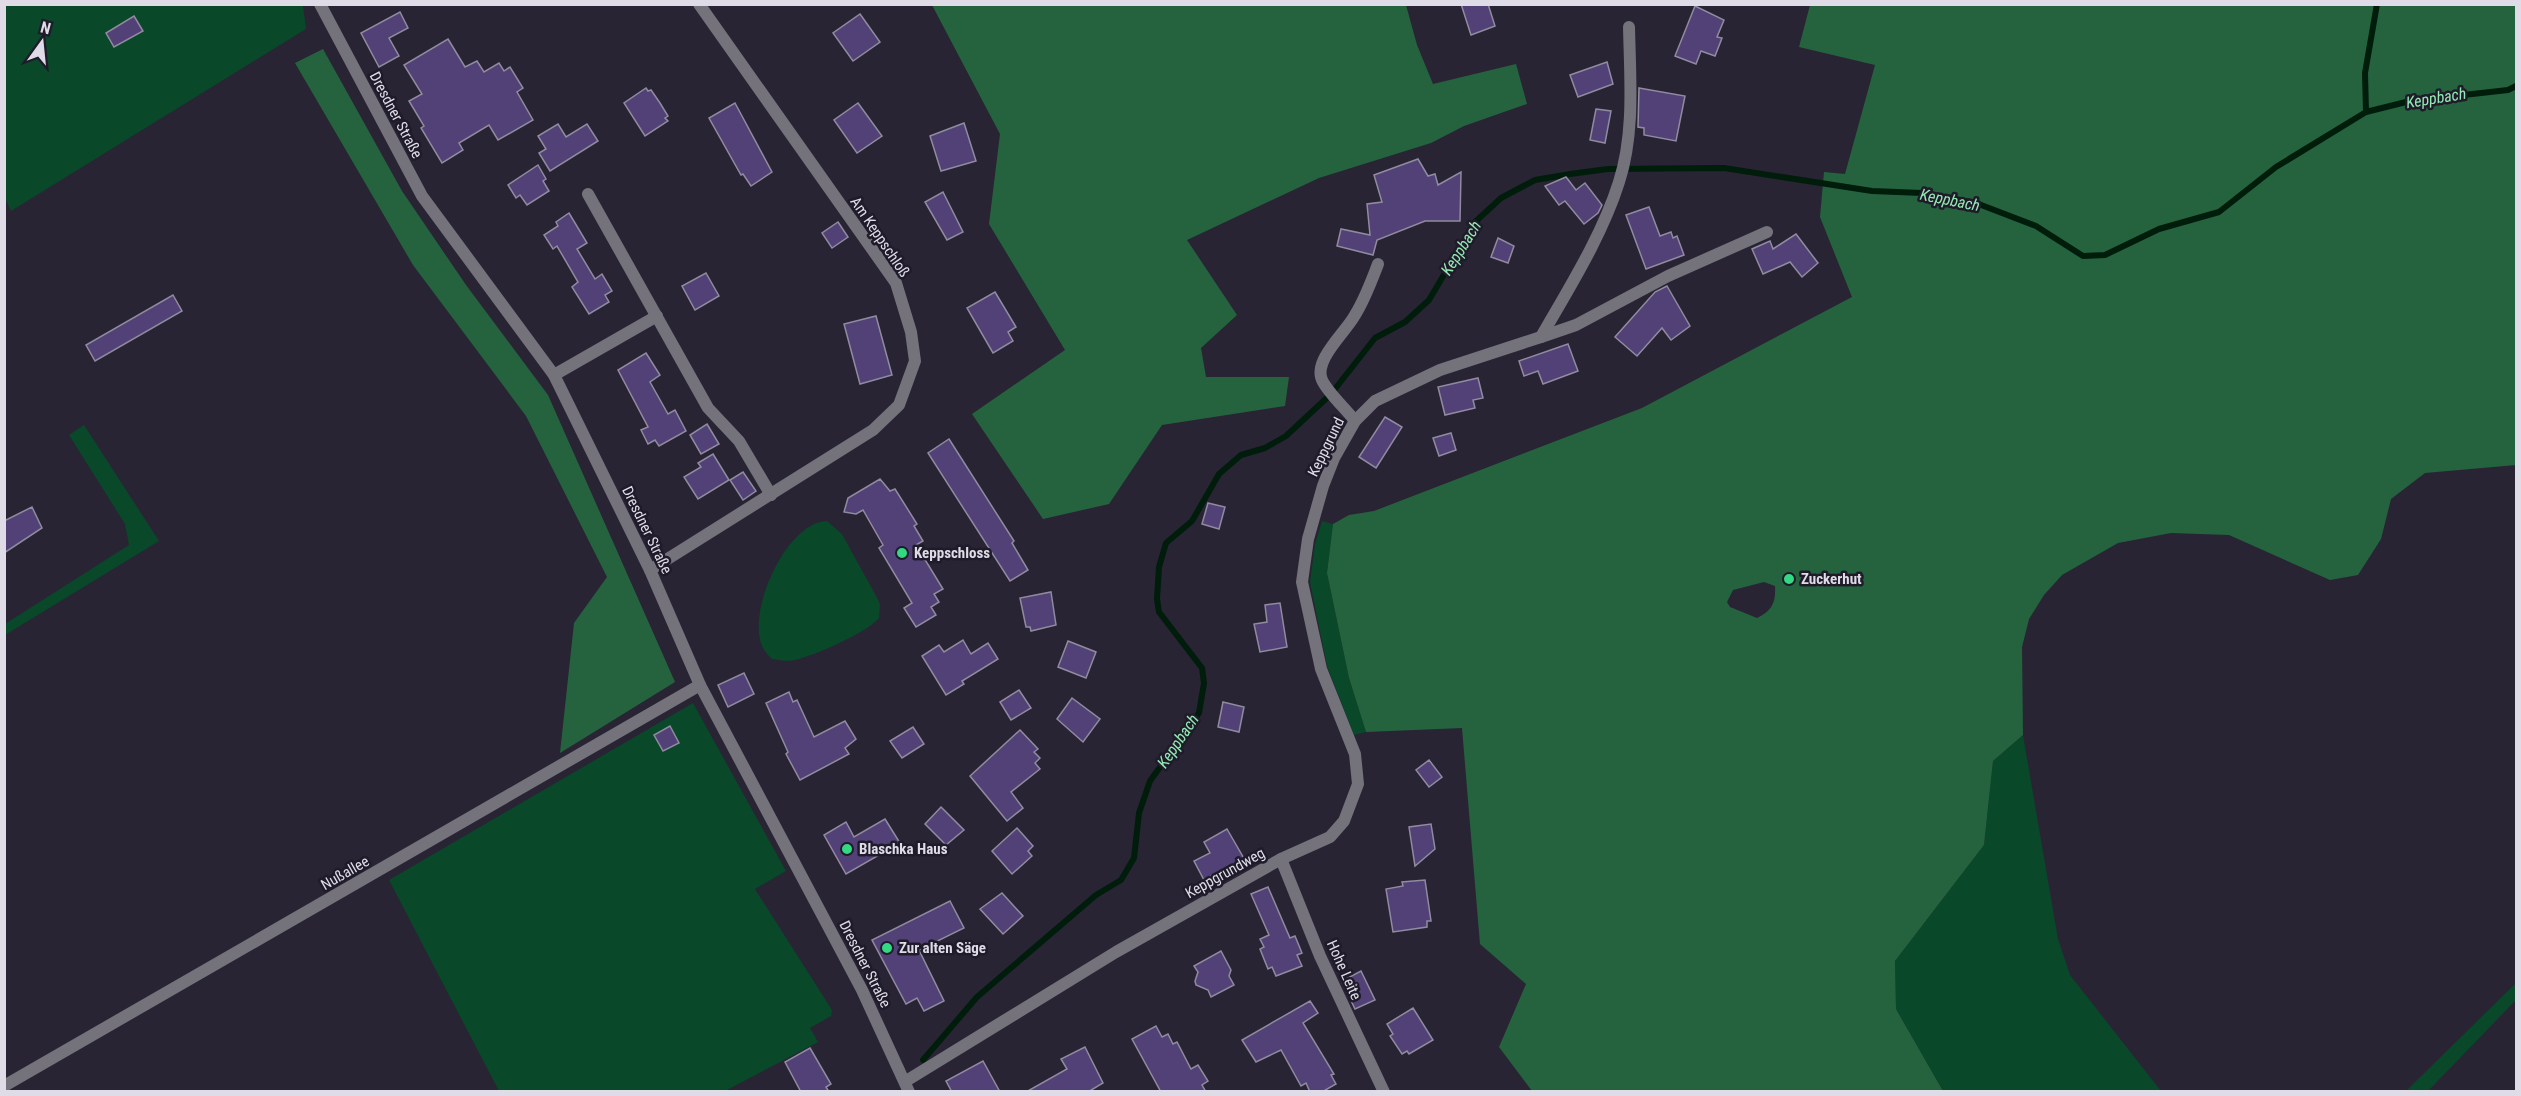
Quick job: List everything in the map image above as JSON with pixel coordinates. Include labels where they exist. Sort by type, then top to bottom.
[{"type":"street","name":"Dresdner Straße","points":[[320,4],[422,196],[554,375],[650,570],[700,685],[862,990],[908,1086]]},
{"type":"street","name":"Am Keppschloß","points":[[650,570],[873,430],[899,405],[915,360],[911,332],[896,283],[699,4]]},
{"type":"street","points":[[1541,337],[1606,216],[1620,181],[1625,154],[1630,82],[1629,27]]},
{"type":"street","points":[[588,194],[708,408],[739,441],[771,495]]},
{"type":"street","name":"Keppgrund","points":[[1302,582],[1308,539],[1323,486],[1334,459],[1355,421],[1375,401],[1440,370],[1576,325],[1668,276],[1767,232]]},
{"type":"street","points":[[1355,421],[1322,380],[1321,368],[1328,350],[1358,311],[1378,264]]},
{"type":"street","points":[[554,375],[657,316]]},
{"type":"street","name":"Keppgrundweg","points":[[908,1086],[1116,952],[1281,859],[1330,837],[1344,822],[1358,784],[1355,754],[1321,669],[1302,582]]},
{"type":"street","name":"Nußallee","points":[[4,1086],[700,685]]},
{"type":"street","name":"Hohe Leite","points":[[1281,859],[1320,956],[1384,1092]]},
{"type":"green space","points":[[5,5],[303,5],[306,29],[11,211],[5,198]]},
{"type":"green space","points":[[932,5],[1406,5],[1417,45],[1433,84],[1516,64],[1527,104],[1464,126],[1431,143],[1319,178],[1187,240],[1237,315],[1201,348],[1206,377],[1289,377],[1285,406],[1162,425],[1109,504],[1043,519],[972,414],[1065,350],[989,224],[1000,134]]},
{"type":"green space","points":[[1810,5],[2516,5],[2516,465],[2425,473],[2391,499],[2381,539],[2358,575],[2330,580],[2229,535],[2171,533],[2118,543],[2062,575],[2044,595],[2029,619],[2022,647],[2023,735],[1993,761],[1984,845],[1895,961],[1896,1009],[1943,1091],[1532,1091],[1499,1047],[1526,984],[1480,944],[1462,728],[1366,732],[1349,678],[1327,573],[1333,524],[1349,515],[1374,511],[1642,408],[1852,297],[1820,217],[1824,172],[1845,174],[1875,65],[1799,47]],"holes":[[[1764,582],[1775,586],[1772,606],[1757,618],[1730,607],[1727,602],[1733,590]]]},
{"type":"green space","points":[[323,49],[402,191],[466,285],[548,395],[675,682],[560,753],[574,623],[607,577],[526,416],[413,265],[295,63]]},
{"type":"green space","points":[[84,425],[159,541],[5,635],[5,624],[129,545],[125,524],[69,435]]},
{"type":"green space","points":[[827,521],[842,534],[875,594],[880,604],[879,618],[864,630],[815,654],[792,661],[772,659],[763,648],[759,633],[760,614],[773,572],[797,536],[812,525]]},
{"type":"green space","points":[[1322,521],[1333,524],[1327,573],[1349,678],[1366,732],[1354,735],[1327,666],[1310,582],[1315,544]]},
{"type":"green space","points":[[693,703],[786,871],[755,889],[832,1010],[831,1016],[810,1028],[818,1042],[725,1091],[499,1091],[389,880]]},
{"type":"green space","points":[[2023,735],[2058,939],[2070,975],[2161,1091],[1943,1091],[1896,1009],[1895,961],[1984,845],[1993,761]]},
{"type":"green space","points":[[2516,983],[2516,1000],[2428,1091],[2406,1091]]},
{"type":"building","points":[[1461,4],[1488,4],[1495,26],[1471,35]]},
{"type":"building","points":[[1695,6],[1724,20],[1717,37],[1722,38],[1715,56],[1701,51],[1696,64],[1675,56]]},
{"type":"building","points":[[400,12],[408,28],[389,38],[399,56],[379,67],[361,33]]},
{"type":"building","points":[[860,14],[880,42],[853,61],[833,33]]},
{"type":"building","points":[[134,16],[143,31],[114,47],[106,33]]},
{"type":"building","points":[[448,39],[465,67],[477,61],[484,72],[499,63],[504,71],[510,67],[523,88],[517,92],[533,120],[498,140],[489,125],[459,143],[463,150],[442,163],[421,128],[424,126],[409,101],[422,94],[404,65]]},
{"type":"building","points":[[1607,62],[1613,84],[1578,97],[1570,75]]},
{"type":"building","points":[[646,88],[648,91],[651,90],[660,103],[668,116],[665,118],[668,121],[645,136],[624,103]]},
{"type":"building","points":[[1639,88],[1685,96],[1676,141],[1644,135],[1644,128],[1638,127]]},
{"type":"building","points":[[735,103],[772,172],[751,186],[743,174],[741,175],[709,118]]},
{"type":"building","points":[[858,103],[882,136],[857,153],[834,120]]},
{"type":"building","points":[[1596,109],[1611,111],[1605,143],[1590,140]]},
{"type":"building","points":[[964,123],[976,161],[941,171],[930,136]]},
{"type":"building","points":[[558,124],[566,137],[587,124],[598,141],[550,171],[539,153],[546,149],[538,136]]},
{"type":"building","points":[[1418,159],[1428,176],[1435,174],[1438,185],[1461,172],[1460,221],[1425,221],[1377,240],[1373,255],[1337,246],[1341,229],[1370,235],[1367,204],[1382,202],[1374,175]]},
{"type":"building","points":[[538,165],[546,179],[543,181],[549,191],[527,205],[520,195],[516,198],[508,185]]},
{"type":"building","points":[[1566,177],[1576,190],[1585,183],[1602,205],[1598,213],[1584,224],[1565,201],[1559,205],[1545,186]]},
{"type":"building","points":[[943,192],[963,232],[947,240],[925,202]]},
{"type":"building","points":[[1649,207],[1660,236],[1671,232],[1673,238],[1677,236],[1684,255],[1646,269],[1626,215]]},
{"type":"building","points":[[569,213],[587,243],[577,249],[595,279],[602,274],[612,291],[605,295],[609,302],[589,314],[572,287],[578,282],[557,246],[553,249],[544,235],[558,226],[556,222]]},
{"type":"building","points":[[838,222],[848,237],[832,248],[822,233]]},
{"type":"building","points":[[1796,234],[1818,263],[1802,277],[1790,262],[1763,274],[1752,249],[1770,241],[1773,249]]},
{"type":"building","points":[[1498,238],[1514,246],[1508,263],[1491,257]]},
{"type":"building","points":[[706,273],[719,296],[695,310],[682,286]]},
{"type":"building","points":[[1667,286],[1690,326],[1671,340],[1662,328],[1637,356],[1615,337],[1655,292]]},
{"type":"building","points":[[995,292],[1016,327],[1008,332],[1013,341],[993,353],[967,308]]},
{"type":"building","points":[[173,295],[182,311],[95,361],[86,345]]},
{"type":"building","points":[[876,316],[892,375],[860,384],[844,324]]},
{"type":"building","points":[[1568,344],[1578,371],[1543,384],[1538,371],[1524,376],[1519,361]]},
{"type":"building","points":[[646,353],[660,375],[650,382],[668,414],[675,410],[686,431],[659,446],[655,440],[648,444],[641,430],[648,427],[618,370]]},
{"type":"building","points":[[1478,378],[1483,398],[1473,400],[1475,408],[1445,415],[1438,387]]},
{"type":"building","points":[[1385,417],[1402,427],[1376,468],[1359,457]]},
{"type":"building","points":[[707,424],[719,444],[701,454],[690,435]]},
{"type":"building","points":[[1451,433],[1456,450],[1439,456],[1433,438]]},
{"type":"building","points":[[949,439],[1014,541],[1012,543],[1028,570],[1010,581],[928,453]]},
{"type":"building","points":[[713,454],[729,480],[698,499],[684,477],[701,467],[698,463]]},
{"type":"building","points":[[743,472],[756,491],[743,500],[730,480]]},
{"type":"building","name":"Keppschloss","points":[[880,479],[890,491],[895,489],[917,524],[914,526],[923,541],[916,545],[943,589],[934,594],[939,602],[931,607],[936,615],[916,627],[904,608],[912,603],[879,548],[883,545],[863,510],[856,514],[844,512],[848,498]]},
{"type":"building","points":[[1208,503],[1225,507],[1219,529],[1202,524]]},
{"type":"building","points":[[32,507],[42,528],[4,553],[4,521]]},
{"type":"building","points":[[1051,592],[1056,625],[1031,631],[1030,627],[1026,627],[1020,598]]},
{"type":"building","points":[[1280,603],[1287,647],[1260,652],[1254,624],[1267,622],[1265,605]]},
{"type":"building","points":[[963,640],[971,654],[988,643],[998,659],[962,681],[964,684],[946,695],[922,656],[939,645],[944,652]]},
{"type":"building","points":[[1068,641],[1096,652],[1086,678],[1058,667]]},
{"type":"building","points":[[744,673],[754,694],[728,707],[718,685]]},
{"type":"building","points":[[1019,690],[1031,708],[1011,720],[1000,702]]},
{"type":"building","points":[[789,692],[793,702],[797,700],[814,737],[845,721],[856,739],[845,748],[849,754],[800,780],[786,754],[788,752],[766,703]]},
{"type":"building","points":[[1072,698],[1100,719],[1083,742],[1057,719]]},
{"type":"building","points":[[1223,702],[1244,707],[1239,732],[1218,727]]},
{"type":"building","points":[[670,726],[679,743],[663,751],[654,735]]},
{"type":"building","points":[[913,727],[924,744],[902,758],[890,741]]},
{"type":"building","points":[[1020,730],[1038,749],[1034,752],[1040,758],[1035,763],[1040,769],[1011,792],[1023,808],[1007,821],[970,776]]},
{"type":"building","points":[[1429,760],[1442,777],[1429,787],[1416,770]]},
{"type":"building","points":[[941,807],[964,830],[946,845],[925,824]]},
{"type":"building","points":[[885,819],[900,843],[846,874],[824,835],[846,822],[854,837]]},
{"type":"building","points":[[1431,824],[1435,849],[1415,866],[1409,827]]},
{"type":"building","points":[[1017,828],[1033,846],[1028,851],[1032,856],[1012,874],[992,851]]},
{"type":"building","points":[[1227,829],[1246,862],[1222,875],[1220,871],[1204,880],[1194,861],[1210,853],[1204,842]]},
{"type":"building","points":[[1425,880],[1431,921],[1427,921],[1427,927],[1393,932],[1386,889],[1403,886],[1402,882]]},
{"type":"building","points":[[1268,887],[1290,938],[1295,936],[1302,953],[1297,955],[1302,966],[1276,976],[1272,967],[1268,969],[1260,949],[1264,947],[1260,939],[1269,935],[1251,894]]},
{"type":"building","points":[[1002,893],[1023,916],[1003,934],[980,909]]},
{"type":"building","points":[[950,901],[964,928],[919,950],[944,1001],[924,1011],[917,998],[906,1004],[872,940]]},
{"type":"building","points":[[1221,951],[1231,970],[1229,976],[1234,985],[1211,997],[1208,990],[1196,985],[1198,972],[1194,966]]},
{"type":"building","points":[[1361,971],[1375,1000],[1355,1009],[1342,981]]},
{"type":"building","points":[[1310,1001],[1318,1013],[1303,1023],[1334,1074],[1331,1075],[1336,1084],[1322,1092],[1310,1092],[1306,1083],[1301,1086],[1281,1050],[1256,1062],[1242,1040]]},
{"type":"building","points":[[1413,1008],[1433,1040],[1409,1054],[1407,1051],[1402,1054],[1390,1036],[1393,1034],[1387,1024]]},
{"type":"building","points":[[1156,1026],[1162,1037],[1168,1034],[1173,1044],[1177,1042],[1191,1069],[1198,1065],[1208,1081],[1202,1085],[1206,1092],[1161,1092],[1132,1039]]},
{"type":"building","points":[[1085,1047],[1103,1083],[1088,1092],[1026,1092],[1067,1069],[1061,1059]]},
{"type":"building","points":[[810,1048],[831,1084],[826,1087],[829,1092],[801,1092],[785,1062]]},
{"type":"building","points":[[983,1061],[1000,1092],[952,1092],[946,1081]]},
{"type":"waterway","points":[[2366,112],[2365,73],[2377,4]]},
{"type":"waterway","name":"Keppbach","points":[[923,1060],[977,997],[1096,895],[1121,880],[1134,858],[1139,813],[1150,781],[1199,713],[1204,683],[1202,668],[1159,612],[1157,599],[1159,567],[1166,543],[1192,521],[1219,474],[1241,455],[1265,448],[1286,436],[1331,394],[1375,338],[1405,322],[1429,300],[1475,222],[1501,198],[1535,180],[1570,174],[1608,169],[1724,168],[1872,191],[1922,193],[1976,203],[2036,226],[2083,256],[2105,255],[2159,229],[2219,212],[2276,167],[2366,112],[2410,101],[2508,90],[2516,86]]},
{"type":"place","name":"Keppschloss","points":[[902,553]]},
{"type":"place","name":"Zuckerhut","points":[[1789,579]]},
{"type":"place","name":"Blaschka Haus","points":[[847,849]]},
{"type":"place","name":"Zur alten Säge","points":[[887,948]]}]
